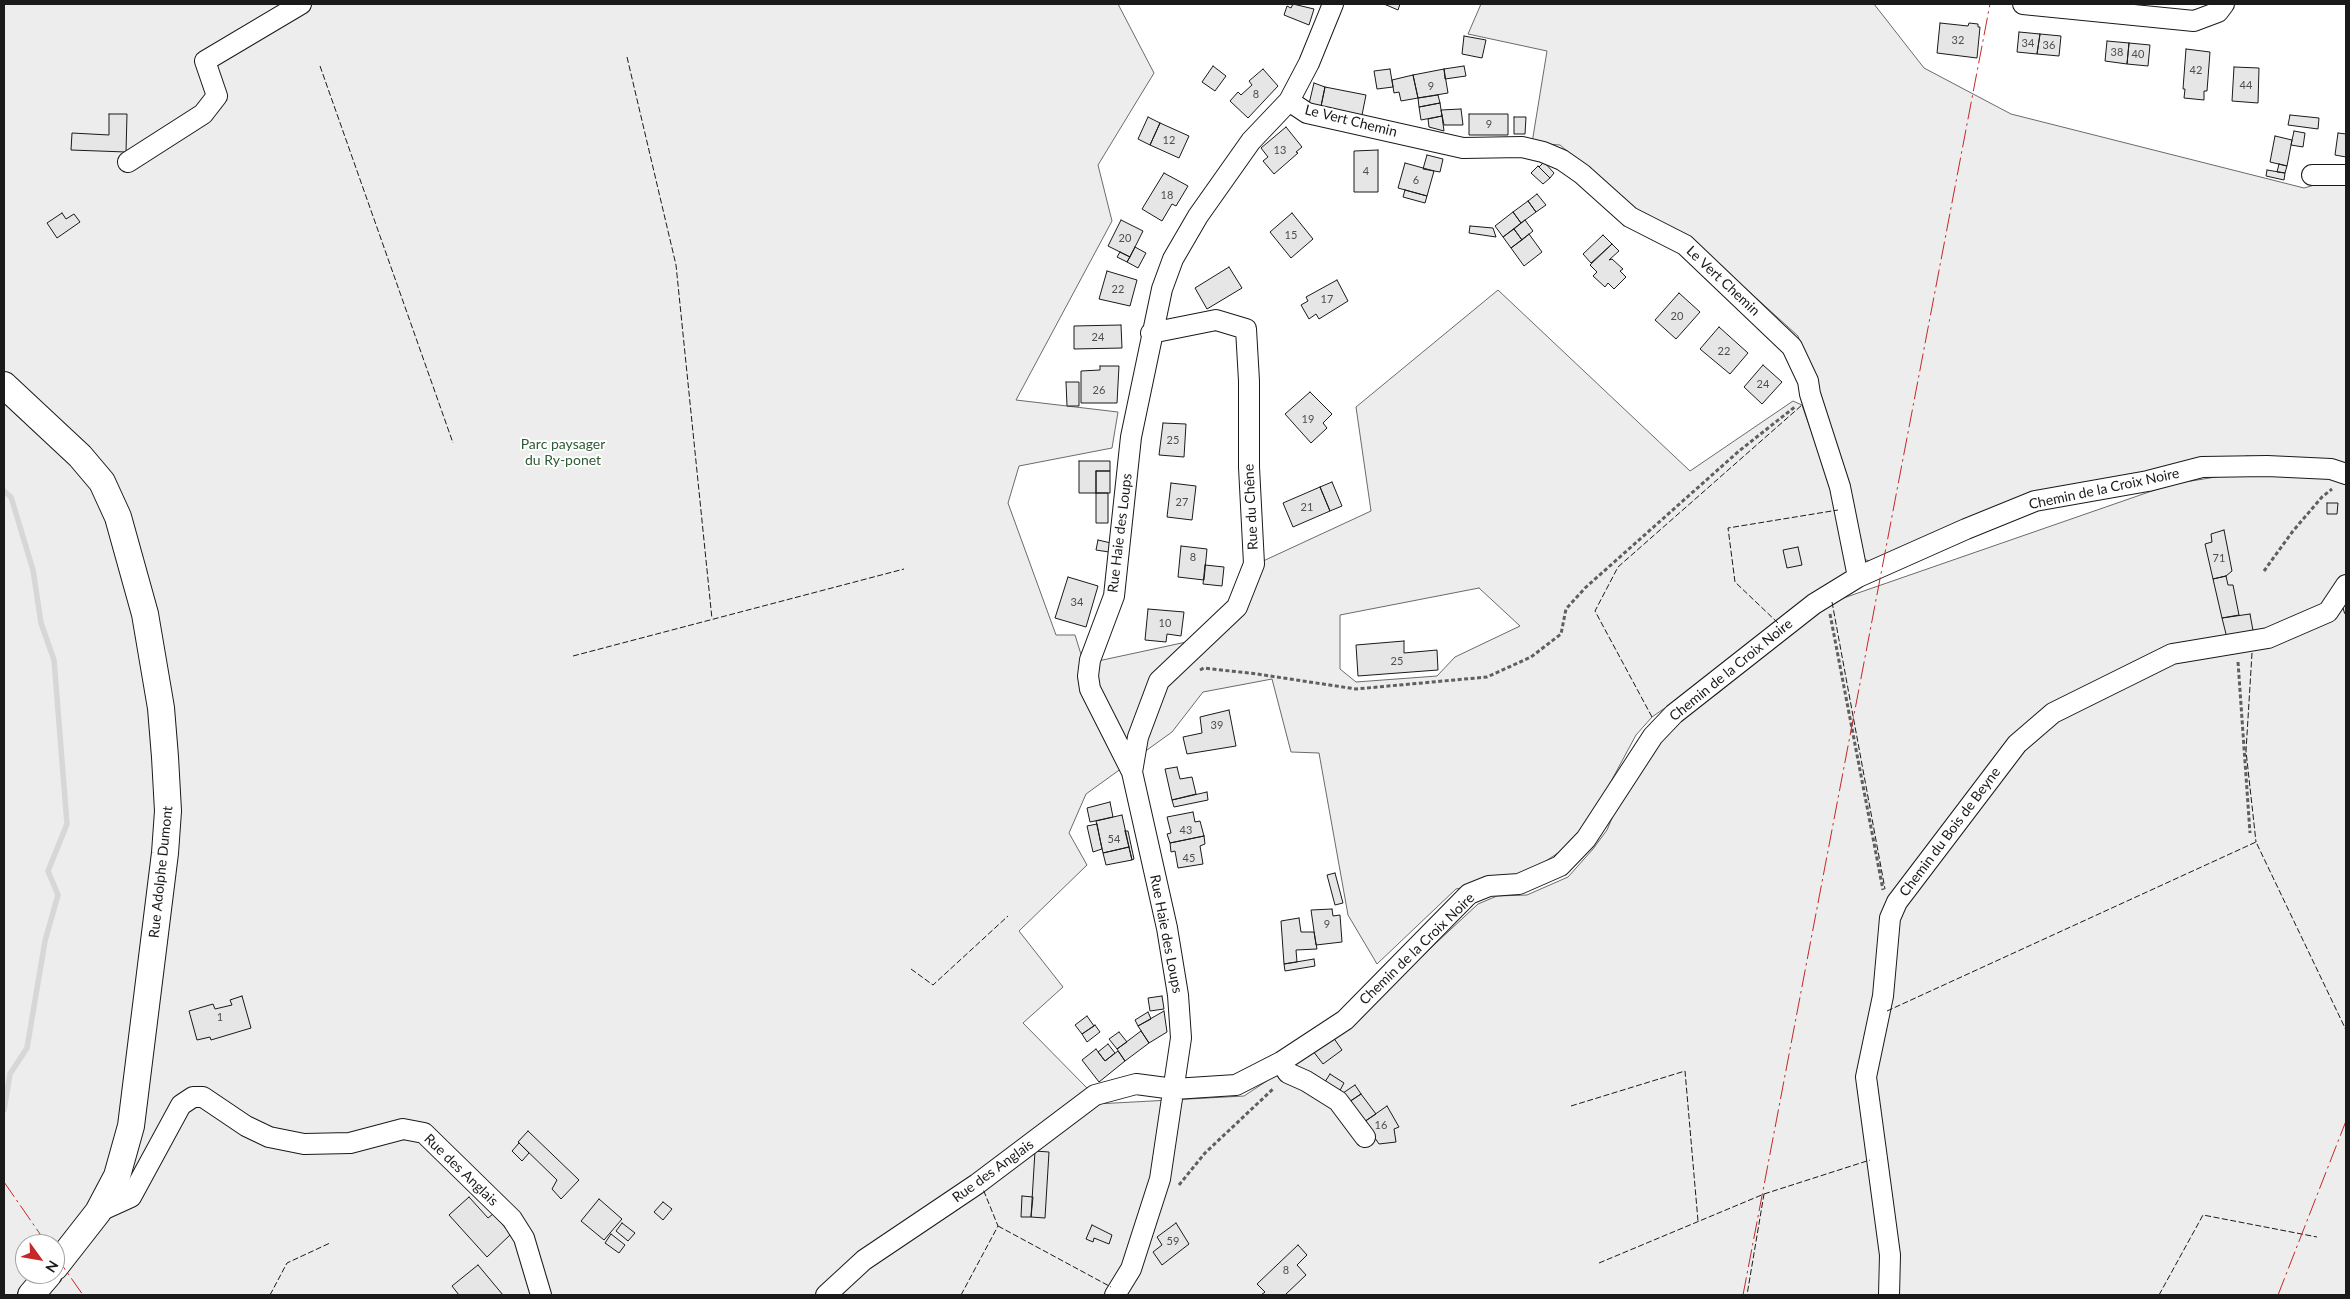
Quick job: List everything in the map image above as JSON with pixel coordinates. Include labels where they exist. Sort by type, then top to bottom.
[{"type":"main road","name":"Rue Adolphe Dumont","points":[[4,384],[80,456],[102,482],[118,517],[145,614],[161,708],[168,811],[165,852],[130,1126],[117,1176],[98,1212],[65,1254]]},
{"type":"main road","points":[[31,1295],[40,1284]]},
{"type":"street","points":[[128,162],[203,114],[217,96],[205,61],[302,4]]},
{"type":"street","name":"Rue Haie des Loups","points":[[1115,1295],[1131,1269],[1160,1179],[1181,1038],[1178,995],[1167,928],[1132,772],[1090,689],[1088,676],[1090,660],[1114,596],[1130,436],[1151,333],[1162,289],[1173,259],[1198,216],[1251,141],[1288,101],[1309,63],[1333,4]]},
{"type":"street","points":[[2023,4],[2194,21],[2218,12],[2224,4]]},
{"type":"street","name":"Le Vert Chemin","points":[[1288,101],[1307,113],[1463,148],[1522,147],[1543,152],[1562,160],[1630,217],[1684,245],[1792,347],[1808,381],[1810,394],[1842,495],[1858,578]]},
{"type":"street","points":[[2312,175],[2346,175]]},
{"type":"street","name":"Rue du Chêne","points":[[1132,772],[1138,737],[1159,681],[1237,607],[1254,564],[1249,467],[1249,381],[1246,329],[1216,320],[1151,333]]},
{"type":"street","name":"Chemin de la Croix Noire","points":[[1174,1089],[1236,1085],[1285,1068],[1345,1020],[1469,894],[1489,886],[1519,884],[1560,866],[1586,839],[1653,736],[1674,714],[1814,604],[1858,578],[1966,529],[2035,501],[2148,481],[2202,467],[2267,466],[2331,469],[2340,481]]},
{"type":"street","name":"Chemin du Bois de Beyne","points":[[1889,1295],[1890,1255],[1866,1077],[1883,996],[1890,923],[1897,902],[2017,744],[2053,713],[2172,654],[2268,638],[2328,612],[2346,585]]},
{"type":"street","points":[[1285,1068],[1338,1101],[1365,1137]]},
{"type":"street","name":"Rue des Anglais","points":[[826,1295],[864,1260],[977,1184],[1095,1095],[1136,1084],[1174,1089]]},
{"type":"street","name":"Rue des Anglais","points":[[98,1212],[131,1197],[181,1105],[193,1097],[204,1097],[246,1126],[268,1137],[304,1144],[350,1143],[403,1129],[424,1133],[512,1219],[524,1238],[541,1295]]},
{"type":"path","points":[[1204,668],[1356,689],[1487,677],[1496,673],[1531,657],[1561,634],[1566,608],[1585,588],[1739,451],[1810,394]]},
{"type":"path","points":[[2264,571],[2299,524],[2322,497],[2340,481]]},
{"type":"path","points":[[1827,596],[1890,923]]},
{"type":"path","points":[[2237,643],[2250,834]]},
{"type":"path","points":[[1174,1192],[1205,1153],[1285,1068]]},
{"type":"shaded area","name":"Parc paysager du Ry-ponet","points":[[4,4],[1118,4],[1154,73],[1098,165],[1112,221],[1016,400],[1118,412],[1112,448],[1019,466],[1008,503],[1056,635],[1075,635],[1084,664],[1191,641],[1239,606],[1261,562],[1371,511],[1356,407],[1498,290],[1690,471],[1793,401],[1802,405],[1839,510],[1847,573],[1715,673],[1652,717],[1636,735],[1594,813],[1561,851],[1526,874],[1456,889],[1377,964],[1348,915],[1319,753],[1291,752],[1272,679],[1203,692],[1172,732],[1086,794],[1069,833],[1087,865],[1019,931],[1063,987],[1023,1023],[1087,1088],[1085,1092],[1096,1104],[1244,1096],[1350,1023],[1478,904],[1497,896],[1527,895],[1568,877],[1607,830],[1630,775],[1673,723],[1718,693],[1802,623],[1832,602],[2172,484],[2323,460],[2247,456],[2035,497],[1876,563],[1863,559],[1842,469],[1798,336],[1690,238],[1633,207],[1560,145],[1532,143],[1547,51],[1468,34],[1481,4],[1874,4],[1924,68],[2011,114],[2304,188],[2325,182],[2346,185],[2346,1295],[4,1295]],"holes":[[[1479,588],[1520,626],[1455,657],[1437,676],[1356,682],[1340,669],[1340,615]]]},
{"type":"building","points":[[1293,4],[1314,9],[1309,25],[1284,15],[1287,6],[1291,8]]},
{"type":"building","points":[[1384,4],[1400,4],[1398,10]]},
{"type":"building","points":[[1940,23],[1968,26],[1969,23],[1978,24],[1978,27],[1980,27],[1977,58],[1937,53]]},
{"type":"building","points":[[2019,32],[2040,34],[2037,54],[2017,52]]},
{"type":"building","points":[[2040,34],[2061,36],[2059,56],[2037,54]]},
{"type":"building","points":[[1464,36],[1486,40],[1482,58],[1462,54]]},
{"type":"building","points":[[2107,41],[2129,43],[2127,64],[2105,61]]},
{"type":"building","points":[[2129,43],[2150,45],[2148,66],[2127,64]]},
{"type":"building","points":[[2186,49],[2210,52],[2207,91],[2204,91],[2204,100],[2184,98]]},
{"type":"building","points":[[1213,66],[1226,76],[1215,91],[1202,82]]},
{"type":"building","points":[[1464,66],[1466,76],[1445,79],[1444,69]]},
{"type":"building","points":[[2234,67],[2259,68],[2258,103],[2232,101]]},
{"type":"building","points":[[1263,69],[1278,86],[1248,118],[1230,101],[1238,92],[1241,95],[1252,85],[1249,81]]},
{"type":"building","points":[[1390,69],[1393,87],[1377,89],[1374,71]]},
{"type":"building","points":[[1444,69],[1448,93],[1418,98],[1413,75]]},
{"type":"building","points":[[1413,75],[1418,98],[1401,101],[1399,92],[1394,93],[1392,80]]},
{"type":"building","points":[[1314,83],[1325,87],[1320,111],[1308,108]]},
{"type":"building","points":[[1325,87],[1366,95],[1361,120],[1320,111]]},
{"type":"building","points":[[1438,95],[1440,103],[1419,107],[1418,98]]},
{"type":"building","points":[[1440,103],[1442,116],[1421,120],[1419,107]]},
{"type":"building","points":[[1461,109],[1463,125],[1444,125],[1441,110]]},
{"type":"building","points":[[109,114],[127,114],[126,152],[71,150],[72,133],[109,135]]},
{"type":"building","points":[[1469,114],[1508,114],[1508,135],[1469,135]]},
{"type":"building","points":[[2290,115],[2319,118],[2318,129],[2288,125]]},
{"type":"building","points":[[1442,116],[1444,131],[1429,127],[1428,119]]},
{"type":"building","points":[[1148,117],[1160,123],[1150,145],[1138,139]]},
{"type":"building","points":[[1514,117],[1526,117],[1525,134],[1514,134]]},
{"type":"building","points":[[1160,123],[1189,136],[1179,158],[1150,145]]},
{"type":"building","points":[[1286,127],[1302,147],[1296,152],[1298,153],[1274,174],[1263,161],[1268,157],[1261,148]]},
{"type":"building","points":[[2294,131],[2305,133],[2303,147],[2291,145]]},
{"type":"building","points":[[2338,133],[2346,134],[2346,157],[2335,155]]},
{"type":"building","points":[[2275,136],[2292,140],[2287,166],[2270,162]]},
{"type":"building","points":[[1378,150],[1378,192],[1354,192],[1354,151]]},
{"type":"building","points":[[1427,155],[1443,159],[1440,172],[1423,169]]},
{"type":"building","points":[[1544,162],[1554,173],[1550,178],[1539,167]]},
{"type":"building","points":[[1405,163],[1434,171],[1427,196],[1398,188]]},
{"type":"building","points":[[2279,164],[2287,166],[2285,173],[2277,172]]},
{"type":"building","points":[[1538,166],[1550,178],[1543,184],[1531,173]]},
{"type":"building","points":[[2267,170],[2285,173],[2284,180],[2266,176]]},
{"type":"building","points":[[1164,173],[1188,186],[1176,206],[1172,204],[1162,221],[1142,209]]},
{"type":"building","points":[[1405,190],[1427,196],[1425,203],[1403,197]]},
{"type":"building","points":[[1537,194],[1546,205],[1536,212],[1528,201]]},
{"type":"building","points":[[1528,201],[1536,212],[1521,223],[1513,212]]},
{"type":"building","points":[[1513,212],[1521,223],[1503,237],[1495,226]]},
{"type":"building","points":[[62,213],[66,219],[74,214],[80,222],[57,238],[47,223]]},
{"type":"building","points":[[1292,213],[1313,239],[1291,258],[1270,232]]},
{"type":"building","points":[[1121,220],[1143,231],[1130,257],[1108,246]]},
{"type":"building","points":[[1525,220],[1533,231],[1522,240],[1514,229]]},
{"type":"building","points":[[1470,226],[1493,228],[1496,237],[1469,233]]},
{"type":"building","points":[[1514,229],[1522,240],[1511,248],[1503,237]]},
{"type":"building","points":[[1529,234],[1542,252],[1524,266],[1511,248]]},
{"type":"building","points":[[1603,235],[1612,244],[1591,263],[1583,254]]},
{"type":"building","points":[[1612,244],[1619,251],[1609,260],[1612,259],[1623,269],[1620,271],[1626,277],[1614,289],[1608,283],[1605,287],[1593,276],[1597,272],[1590,265]]},
{"type":"building","points":[[1135,247],[1146,253],[1138,268],[1127,262]]},
{"type":"building","points":[[1120,252],[1130,257],[1127,262],[1117,257]]},
{"type":"building","points":[[1229,267],[1242,288],[1207,309],[1195,288]]},
{"type":"building","points":[[1107,271],[1137,280],[1130,306],[1099,299]]},
{"type":"building","points":[[1337,280],[1348,301],[1319,319],[1316,314],[1309,319],[1301,305],[1308,301],[1306,297]]},
{"type":"building","points":[[1679,293],[1700,312],[1676,339],[1655,320]]},
{"type":"building","points":[[1121,325],[1122,348],[1074,349],[1074,326]]},
{"type":"building","points":[[1719,327],[1748,353],[1730,374],[1700,349]]},
{"type":"building","points":[[1763,365],[1782,382],[1762,404],[1744,387]]},
{"type":"building","points":[[1100,366],[1119,366],[1117,403],[1081,403],[1081,371],[1100,370]]},
{"type":"building","points":[[1066,382],[1079,382],[1079,406],[1067,406]]},
{"type":"building","points":[[1310,392],[1332,414],[1323,423],[1327,428],[1311,443],[1285,414]]},
{"type":"building","points":[[1163,423],[1186,424],[1184,457],[1159,455]]},
{"type":"building","points":[[1079,461],[1110,461],[1110,471],[1096,471],[1096,493],[1079,493]]},
{"type":"building","points":[[1096,471],[1110,471],[1110,493],[1096,493]]},
{"type":"building","points":[[1332,482],[1342,506],[1330,511],[1320,487]]},
{"type":"building","points":[[1171,483],[1196,486],[1192,520],[1167,517]]},
{"type":"building","points":[[1320,487],[1330,511],[1293,527],[1283,503]]},
{"type":"building","points":[[1096,493],[1108,493],[1108,523],[1096,523]]},
{"type":"building","points":[[2327,503],[2338,503],[2337,514],[2327,514]]},
{"type":"building","points":[[2224,530],[2232,571],[2226,576],[2213,579],[2205,544],[2212,542],[2211,534]]},
{"type":"building","points":[[1098,540],[1111,543],[1109,552],[1096,550]]},
{"type":"building","points":[[1181,546],[1207,549],[1204,580],[1178,577]]},
{"type":"building","points":[[1798,547],[1802,565],[1787,568],[1783,550]]},
{"type":"building","points":[[1205,565],[1224,567],[1222,586],[1203,584]]},
{"type":"building","points":[[2226,576],[2228,585],[2233,585],[2239,615],[2222,618],[2213,579]]},
{"type":"building","points":[[1068,577],[1098,586],[1086,627],[1055,618]]},
{"type":"building","points":[[1148,609],[1184,612],[1181,636],[1167,634],[1166,642],[1145,640]]},
{"type":"building","points":[[2250,614],[2254,636],[2227,638],[2222,618]]},
{"type":"building","points":[[1404,641],[1404,653],[1437,650],[1438,670],[1358,676],[1356,645]]},
{"type":"building","points":[[1229,710],[1236,746],[1187,754],[1183,737],[1202,733],[1200,717]]},
{"type":"building","points":[[1177,767],[1180,779],[1192,777],[1196,794],[1172,800],[1165,769]]},
{"type":"building","points":[[1207,792],[1208,800],[1174,807],[1172,800]]},
{"type":"building","points":[[1110,802],[1113,817],[1090,822],[1087,808]]},
{"type":"building","points":[[1193,812],[1195,822],[1200,821],[1204,836],[1170,843],[1167,834],[1171,833],[1167,817]]},
{"type":"building","points":[[1122,815],[1129,847],[1103,853],[1096,821]]},
{"type":"building","points":[[1097,824],[1102,849],[1093,852],[1087,826]]},
{"type":"building","points":[[1125,831],[1128,831],[1134,859],[1132,860]]},
{"type":"building","points":[[1204,836],[1205,844],[1200,846],[1203,864],[1178,868],[1175,851],[1171,852],[1170,843]]},
{"type":"building","points":[[1129,847],[1132,860],[1106,865],[1103,853]]},
{"type":"building","points":[[1335,873],[1343,903],[1335,905],[1327,875]]},
{"type":"building","points":[[1332,909],[1333,916],[1340,915],[1342,942],[1316,945],[1311,910]]},
{"type":"building","points":[[1299,918],[1301,932],[1314,932],[1317,949],[1296,950],[1297,962],[1284,964],[1281,921]]},
{"type":"building","points":[[1314,959],[1315,966],[1285,971],[1284,964]]},
{"type":"building","points":[[242,996],[251,1028],[211,1040],[210,1037],[197,1040],[189,1011],[213,1004],[215,1009],[232,1005],[230,1000]]},
{"type":"building","points":[[1162,996],[1164,1009],[1150,1011],[1148,998]]},
{"type":"building","points":[[1164,1011],[1167,1032],[1149,1043],[1138,1026]]},
{"type":"building","points":[[1148,1012],[1151,1019],[1138,1026],[1135,1020]]},
{"type":"building","points":[[1087,1016],[1094,1026],[1082,1034],[1075,1025]]},
{"type":"building","points":[[1095,1025],[1100,1032],[1087,1042],[1082,1034]]},
{"type":"building","points":[[1141,1031],[1149,1043],[1125,1061],[1117,1049]]},
{"type":"building","points":[[1119,1032],[1127,1042],[1117,1049],[1109,1039]]},
{"type":"building","points":[[1333,1037],[1342,1050],[1323,1064],[1313,1051]]},
{"type":"building","points":[[1108,1044],[1115,1053],[1105,1061],[1098,1052]]},
{"type":"building","points":[[1096,1049],[1105,1061],[1118,1051],[1125,1061],[1099,1082],[1082,1060]]},
{"type":"building","points":[[1330,1074],[1344,1083],[1338,1094],[1323,1085]]},
{"type":"building","points":[[1355,1085],[1361,1094],[1349,1102],[1343,1093]]},
{"type":"building","points":[[1361,1094],[1376,1114],[1364,1122],[1349,1102]]},
{"type":"building","points":[[1387,1106],[1399,1127],[1394,1129],[1396,1142],[1379,1144],[1364,1122]]},
{"type":"building","points":[[528,1131],[579,1180],[561,1199],[552,1189],[557,1180],[518,1142]]},
{"type":"building","points":[[519,1143],[529,1153],[522,1161],[512,1151]]},
{"type":"building","points":[[1035,1151],[1049,1152],[1045,1218],[1031,1217]]},
{"type":"building","points":[[1022,1196],[1033,1197],[1031,1217],[1021,1217]]},
{"type":"building","points":[[469,1197],[488,1218],[493,1214],[511,1234],[487,1257],[449,1215]]},
{"type":"building","points":[[599,1199],[622,1219],[604,1240],[581,1221]]},
{"type":"building","points":[[663,1202],[672,1209],[663,1220],[654,1212]]},
{"type":"building","points":[[622,1223],[635,1233],[628,1241],[616,1231]]},
{"type":"building","points":[[1176,1223],[1189,1244],[1162,1265],[1153,1252],[1162,1245],[1157,1237]]},
{"type":"building","points":[[1092,1225],[1112,1235],[1109,1244],[1094,1238],[1093,1242],[1086,1239]]},
{"type":"building","points":[[611,1234],[625,1245],[619,1253],[605,1243]]},
{"type":"building","points":[[1298,1245],[1307,1255],[1297,1265],[1306,1275],[1285,1295],[1261,1295],[1265,1292],[1257,1284]]},
{"type":"building","points":[[478,1265],[503,1295],[459,1295],[452,1286]]},
{"type":"waterway","points":[[4,491],[11,497],[33,570],[41,623],[54,660],[67,824],[48,871],[58,895],[45,941],[27,1048],[10,1074],[4,1110]]},
{"type":"fence","points":[[627,57],[676,265],[712,619]]},
{"type":"fence","points":[[320,66],[453,443]]},
{"type":"fence","points":[[1652,717],[1595,611],[1618,567],[1802,405]]},
{"type":"fence","points":[[1778,623],[1735,582],[1728,528],[1838,510]]},
{"type":"fence","points":[[573,656],[904,569]]},
{"type":"fence","points":[[1832,602],[1885,889]]},
{"type":"fence","points":[[2343,608],[2346,618]]},
{"type":"fence","points":[[2252,653],[2246,751],[2256,842]]},
{"type":"fence","points":[[1887,1011],[2256,842],[2346,1030]]},
{"type":"fence","points":[[911,969],[933,985],[1008,916]]},
{"type":"fence","points":[[1571,1106],[1685,1071],[1698,1221]]},
{"type":"fence","points":[[1764,1194],[1870,1160]]},
{"type":"fence","points":[[961,1295],[998,1226],[983,1189]]},
{"type":"fence","points":[[1599,1263],[1764,1194],[1747,1295]]},
{"type":"fence","points":[[2159,1295],[2203,1215],[2317,1237]]},
{"type":"fence","points":[[998,1226],[1111,1287]]},
{"type":"fence","points":[[270,1295],[287,1263],[330,1243]]},
{"type":"power","points":[[1743,1295],[1990,4]]},
{"type":"power","points":[[2278,1295],[2346,1121]]},
{"type":"power","points":[[4,1182],[40,1234]]},
{"type":"power","points":[[65,1269],[83,1295]]}]
